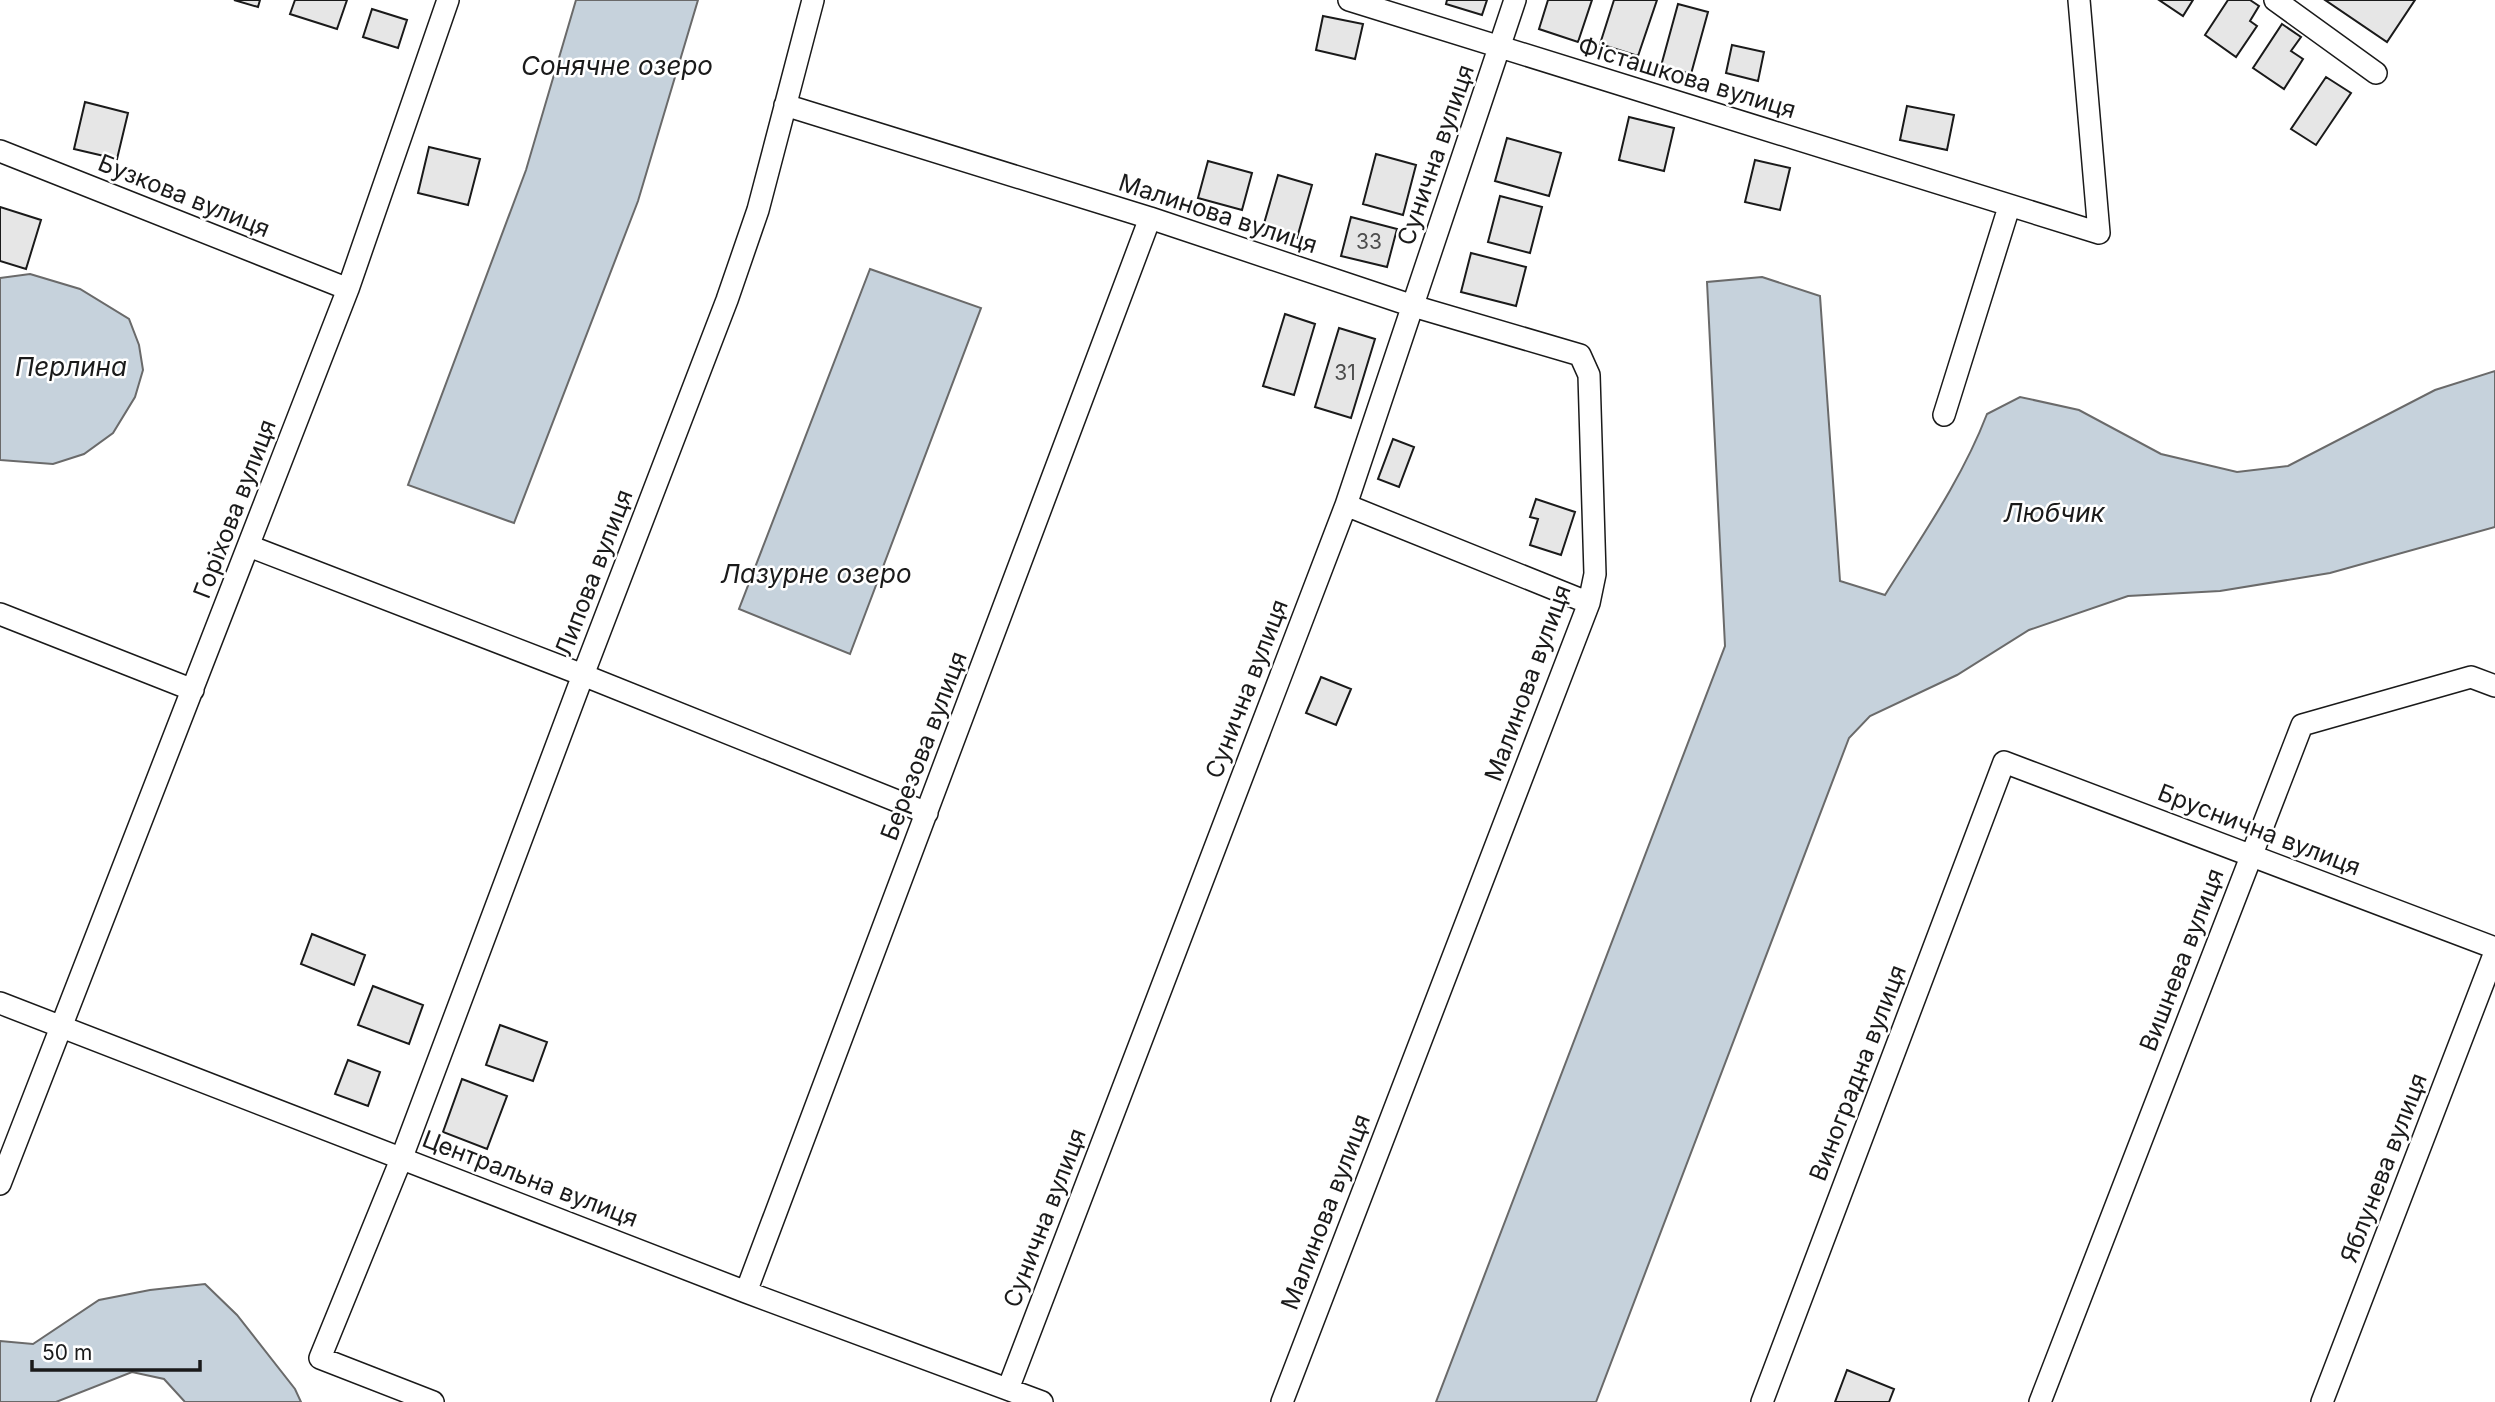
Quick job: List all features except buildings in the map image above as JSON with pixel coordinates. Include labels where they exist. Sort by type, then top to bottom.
[{"type":"street","name":"Липова вулиця","points":[[433,1402],[320,1358],[402,1157],[727,300],[758,210],[813,0]]},
{"type":"street","name":"Фісташкова вулиця","points":[[1349,0],[2099,233],[2079,0]]},
{"type":"street","name":"Сунична вулиця","points":[[1008,1389],[1346,505],[1515,0]]},
{"type":"street","points":[[2275,0],[2376,73]]},
{"type":"street","name":"Горіхова вулиця","points":[[0,1184],[348,289],[441,2]]},
{"type":"street","name":"Малинова вулиця","points":[[785,105],[1150,218],[1413,306],[1580,355],[1588,375],[1595,560],[1595,574],[1588,603],[1282,1402]]},
{"type":"street","name":"Бузкова вулиця","points":[[0,152],[348,289]]},
{"type":"street","points":[[1944,415],[2009,207]]},
{"type":"street","name":"Березова вулиця","points":[[746,1292],[1150,218]]},
{"type":"street","points":[[1346,505],[1588,603]]},
{"type":"street","points":[[249,546],[583,675],[927,813]]},
{"type":"street","points":[[0,614],[193,690]]},
{"type":"street","name":"Вишнева вулиця","points":[[2040,1402],[2302,725],[2471,677],[2495,686]]},
{"type":"street","name":"Бруснична вулиця","points":[[2004,762],[2495,950]]},
{"type":"street","name":"Виноградна вулиця","points":[[1762,1402],[2004,762]]},
{"type":"street","name":"Яблунева вулиця","points":[[2322,1402],[2495,950]]},
{"type":"street","name":"Центральна вулиця","points":[[0,1003],[746,1292],[1042,1402]]},
{"type":"water","name":"Сонячне озеро","points":[[576,0],[698,0],[638,201],[514,523],[408,485],[526,170]]},
{"type":"water","name":"Лазурне озеро","points":[[870,269],[981,308],[850,654],[739,609]]},
{"type":"water","name":"Перлина","points":[[30,274],[80,289],[129,319],[139,345],[143,370],[135,397],[113,433],[84,454],[53,464],[0,460],[0,278]]},
{"type":"water","name":"Любчик","points":[[1762,277],[1820,296],[1840,581],[1885,595],[1966,461],[1987,414],[2020,397],[2079,410],[2161,454],[2237,472],[2288,466],[2435,390],[2495,371],[2495,527],[2330,573],[2220,591],[2128,596],[2029,630],[1957,675],[1870,716],[1849,738],[1596,1402],[1436,1402],[1725,646],[1707,282]]},
{"type":"water","points":[[205,1284],[237,1315],[295,1389],[301,1402],[185,1402],[164,1379],[132,1372],[56,1402],[0,1402],[0,1341],[33,1344],[99,1300],[150,1290]]}]
